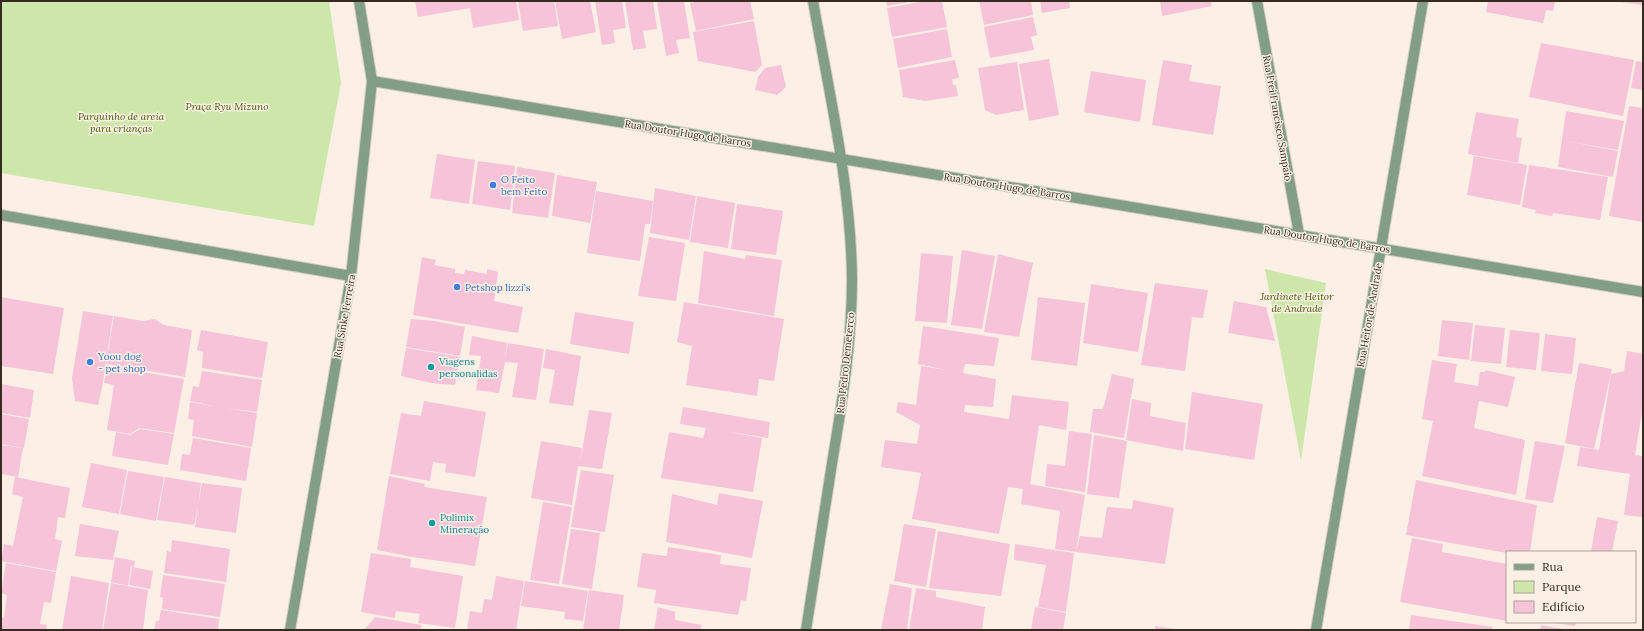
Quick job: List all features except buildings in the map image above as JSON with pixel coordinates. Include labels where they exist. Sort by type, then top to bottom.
[{"type":"street","name":"Rua Sinke Ferreira","points":[[290,630],[351,276],[372,80],[359,1]]},
{"type":"street","name":"Rua Pedro Demeterco","points":[[806,630],[844,391],[850,340],[852,272],[849,222],[841,158],[813,1]]},
{"type":"street","name":"Rua Frei Francisco Sampaio","points":[[1257,1],[1299,234]]},
{"type":"street","name":"Rua Heitor de Andrade","points":[[1316,630],[1423,1]]},
{"type":"street","name":"Rua Doutor Hugo de Barros","points":[[372,80],[1643,292]]},
{"type":"street","points":[[1,215],[351,276]]},
{"type":"green space","name":"Praça Ryu Mizuno","points":[[1,1],[329,1],[341,83],[314,226],[1,173]]},
{"type":"green space","name":"Jardinete Heitor de Andrade","points":[[1265,269],[1326,283],[1301,461]]},
{"type":"place","name":"O Feito bem Feito","points":[[493,185]]},
{"type":"place","name":"Petshop lizzi's","points":[[457,287]]},
{"type":"place","name":"Yoou dog - pet shop","points":[[90,362]]},
{"type":"place","name":"Viagens personalidas","points":[[431,367]]},
{"type":"place","name":"Polimix Mineração","points":[[432,523]]},
{"type":"park label","name":"Parquinho de areia para crianças","points":[[121,122]]}]
